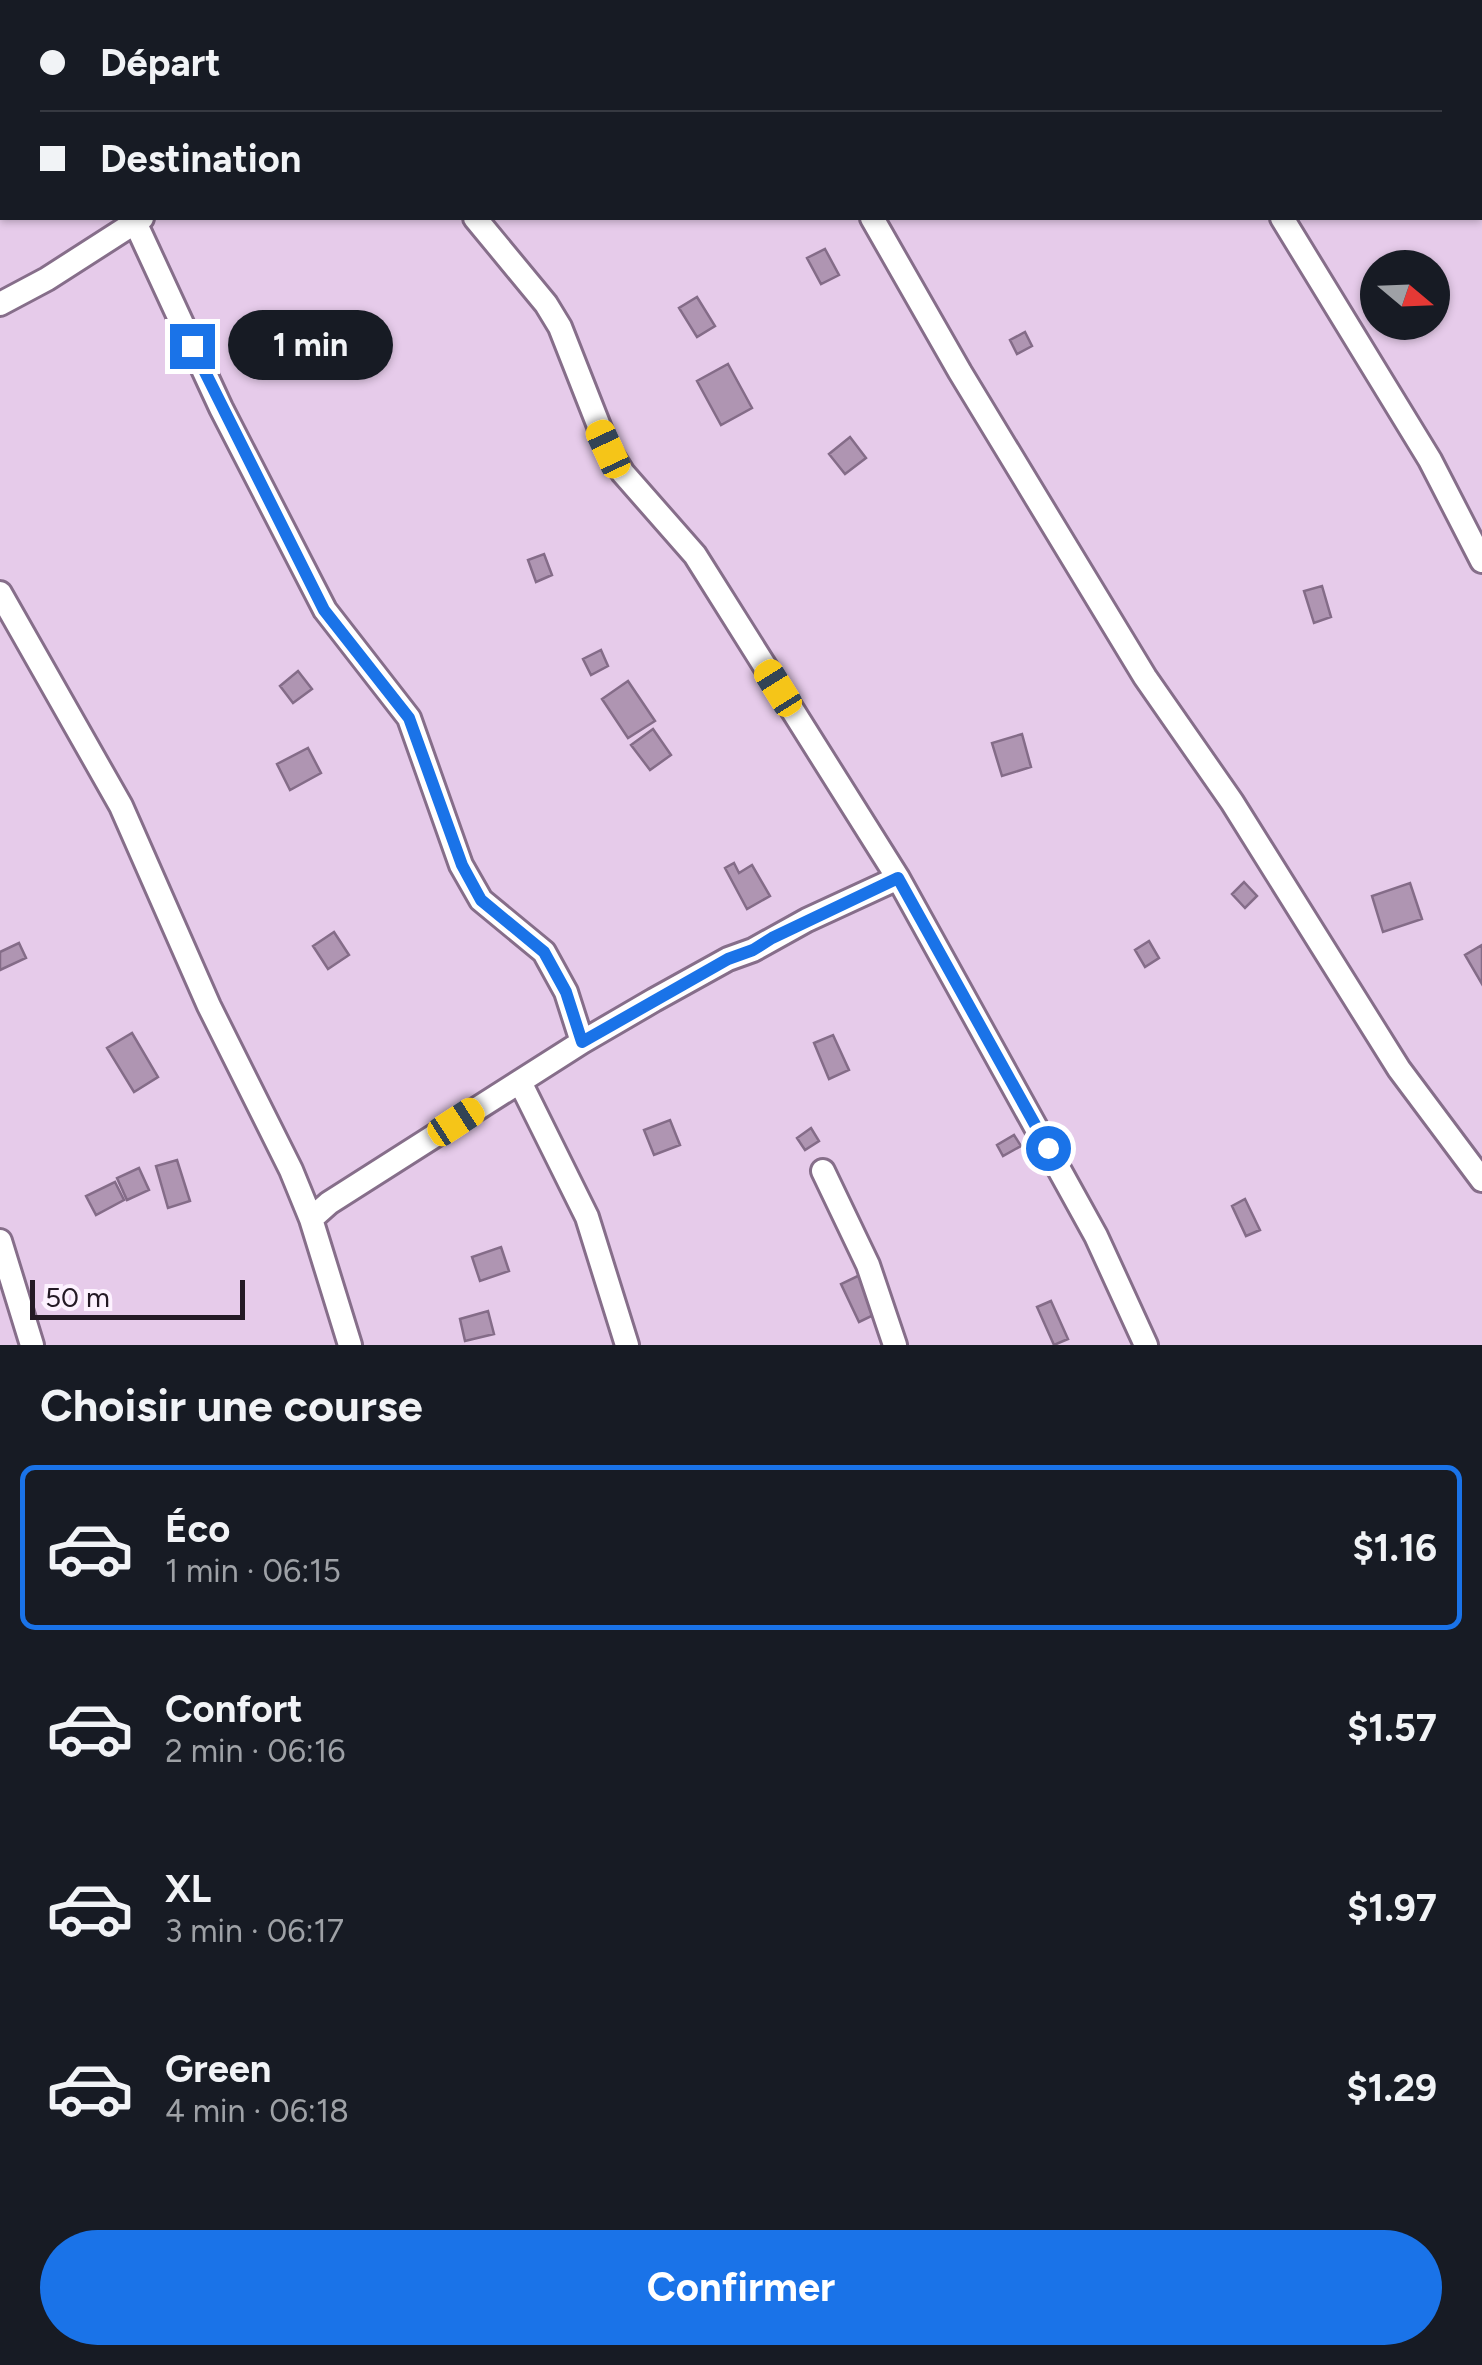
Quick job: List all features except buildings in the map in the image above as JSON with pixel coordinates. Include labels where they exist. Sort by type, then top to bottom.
[{"type":"street","points":[[0,304],[138,220],[221,408],[324,610],[409,718],[462,865],[481,900],[544,952],[566,992],[582,1042]]},
{"type":"street","points":[[477,220],[528,278],[560,327],[594,418],[623,474],[694,555],[898,878],[1096,1236],[1146,1345]]},
{"type":"street","points":[[873,220],[960,372],[1145,677],[1232,802],[1399,1069],[1482,1180]]},
{"type":"street","points":[[1283,220],[1430,460],[1482,561]]},
{"type":"street","points":[[0,593],[121,806],[209,1006],[291,1170],[311,1219],[350,1345]]},
{"type":"street","points":[[311,1219],[329,1203],[582,1042],[728,959],[898,878]]},
{"type":"street","points":[[520,1082],[587,1217],[626,1345]]},
{"type":"street","points":[[823,1171],[868,1265],[896,1345]]},
{"type":"street","points":[[0,1242],[32,1345]]},
{"type":"route","points":[[192,346],[324,610],[409,718],[462,865],[481,900],[544,952],[566,992],[582,1042],[728,959],[898,878],[1048,1148]]}]
